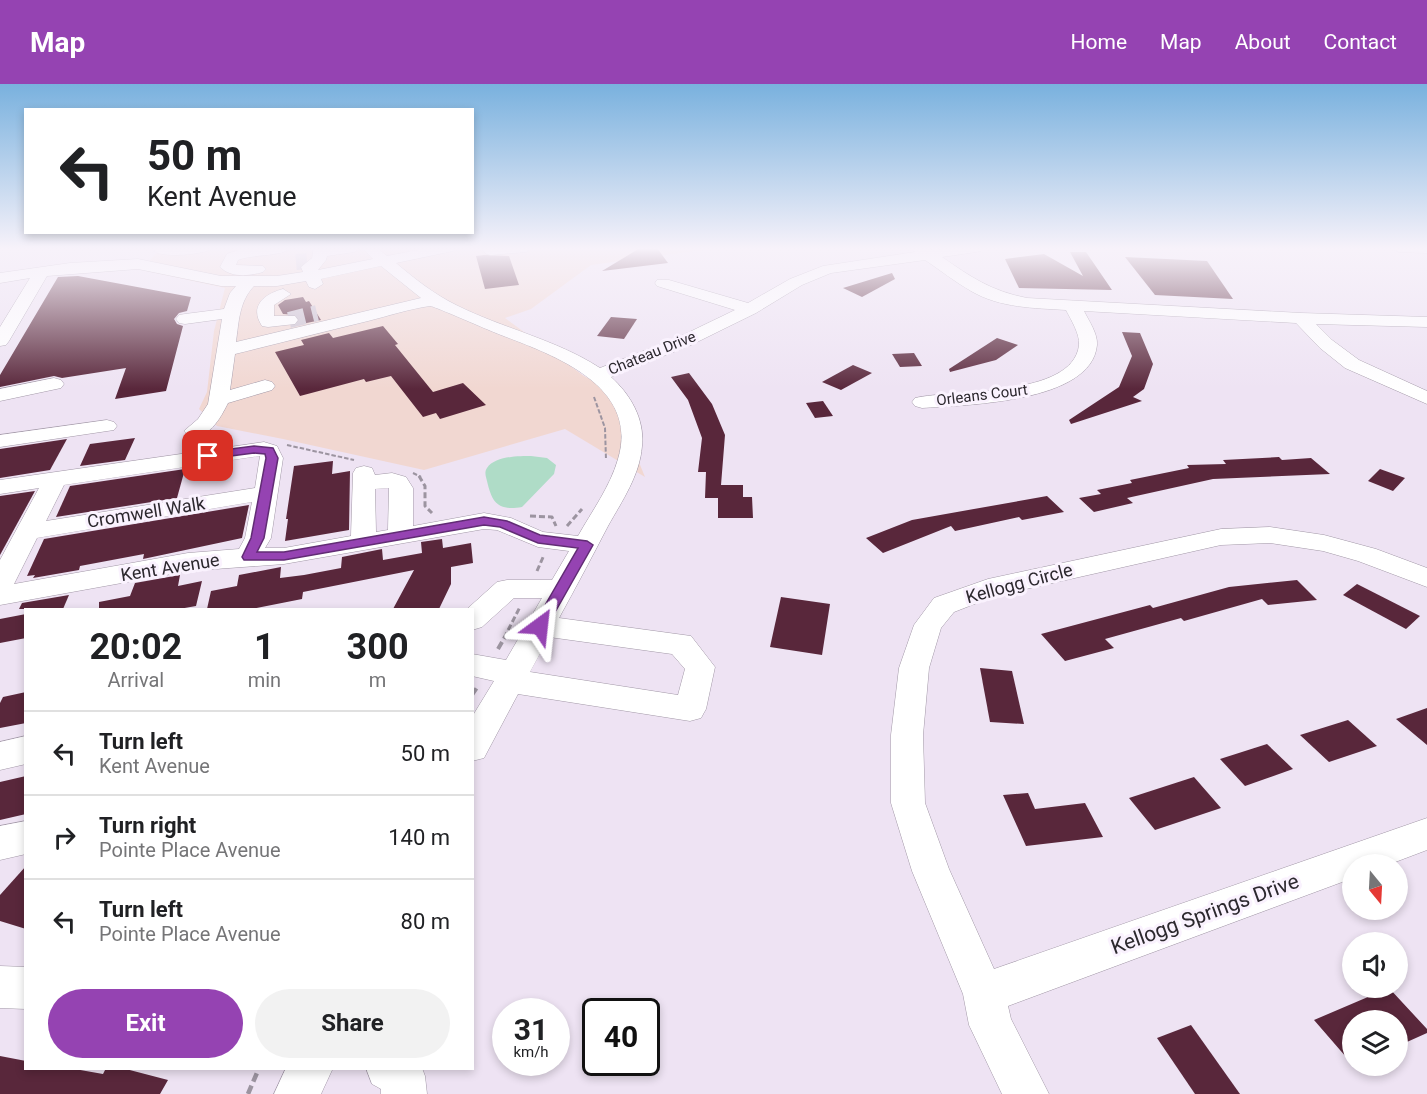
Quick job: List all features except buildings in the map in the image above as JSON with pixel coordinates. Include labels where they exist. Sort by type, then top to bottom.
[{"type":"street","points":[[2,337],[27,295]]},
{"type":"street","points":[[221,410],[231,313],[236,295]]},
{"type":"street","points":[[281,295],[266,303],[265,317],[268,322],[289,320]]},
{"type":"street","points":[[429,295],[464,315],[562,354],[594,382],[615,389],[631,422],[633,439],[629,461],[619,485],[562,589],[540,626],[496,672],[474,742]]},
{"type":"street","points":[[704,295],[750,309]]},
{"type":"street","name":"Chateau Drive","points":[[594,382],[750,309],[774,295]]},
{"type":"street","points":[[993,295],[1027,303],[1073,306],[1427,322]]},
{"type":"street","points":[[227,350],[435,300]]},
{"type":"street","name":"Orleans Court","points":[[922,402],[998,396],[1040,388],[1066,377],[1080,363],[1088,348],[1086,336],[1073,306]]},
{"type":"street","points":[[317,313],[336,309]]},
{"type":"street","points":[[185,319],[231,313]]},
{"type":"street","points":[[1301,318],[1326,344],[1352,364],[1427,398]]},
{"type":"street","points":[[2,337],[27,330]]},
{"type":"street","points":[[0,395],[54,384]]},
{"type":"street","points":[[195,431],[221,410],[264,386]]},
{"type":"street","points":[[0,441],[107,426]]},
{"type":"street","points":[[0,487],[264,449],[269,451],[272,458],[258,538],[248,557]]},
{"type":"street","points":[[363,542],[360,472],[398,482],[401,488],[400,535]]},
{"type":"street","points":[[0,585],[56,478]]},
{"type":"street","name":"Cromwell Walk","points":[[28,532],[265,493]]},
{"type":"street","name":"Kent Avenue","points":[[0,596],[188,562],[284,556],[484,521],[494,521],[538,539],[587,545]]},
{"type":"street","name":"Kellogg Circle","points":[[1026,1094],[991,1025],[984,994],[931,871],[908,802],[907,735],[914,668],[928,625],[944,605],[988,588],[1221,537],[1270,535],[1324,543],[1367,555],[1427,578]]},
{"type":"street","points":[[474,619],[504,591],[511,588],[562,589]]},
{"type":"street","points":[[496,672],[690,709],[700,667],[681,644],[540,626]]},
{"type":"street","points":[[0,756],[24,750]]},
{"type":"street","name":"Kellogg Springs Drive","points":[[984,994],[1427,834]]},
{"type":"street","points":[[0,843],[24,837]]},
{"type":"street","points":[[0,987],[24,988]]},
{"type":"street","points":[[297,1094],[310,1070]]},
{"type":"street","points":[[392,1070],[403,1076],[404,1094]]},
{"type":"path","points":[[594,382],[601,410],[607,457],[604,467]]},
{"type":"path","points":[[281,444],[360,472]]},
{"type":"path","points":[[409,471],[420,475],[425,481],[425,506],[430,512],[440,515]]},
{"type":"path","points":[[474,693],[496,672],[546,550],[586,502]]},
{"type":"path","points":[[529,516],[552,517],[556,525],[553,542]]},
{"type":"path","points":[[248,1094],[258,1070]]},
{"type":"shaded area","points":[[223,295],[550,295],[531,309],[505,318],[584,376],[609,389],[645,477],[565,429],[424,470],[217,426],[199,409],[207,392],[214,331]]},
{"type":"green space","points":[[531,456],[547,458],[556,465],[554,474],[522,507],[507,508],[497,504],[489,489],[487,468],[501,459]]},
{"type":"tunnel","points":[[289,320],[317,313]]},
{"type":"route","points":[[208,456],[264,449],[269,451],[272,458],[258,538],[248,557],[284,556],[484,521],[502,523],[538,539],[587,545],[540,626]]}]
